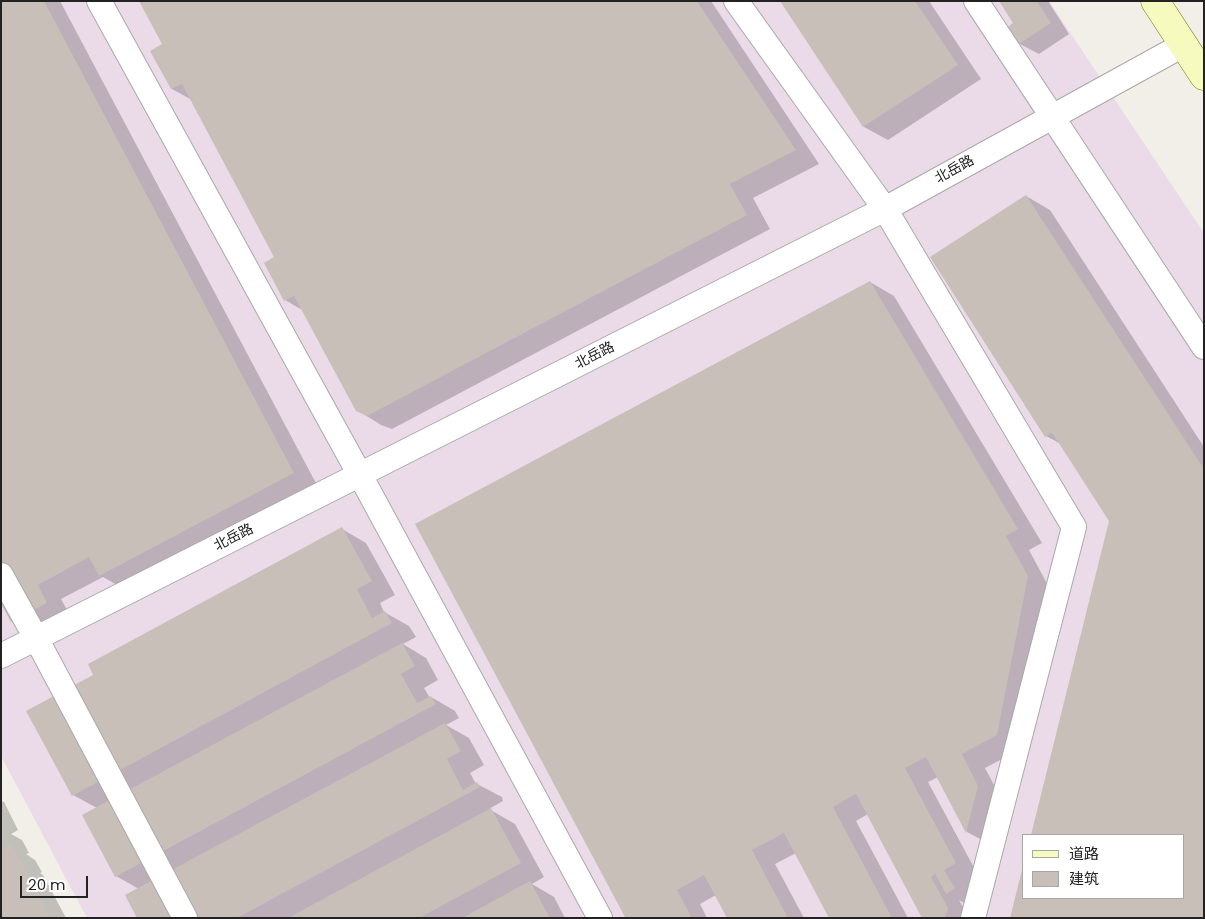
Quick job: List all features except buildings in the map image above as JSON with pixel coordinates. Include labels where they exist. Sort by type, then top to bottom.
[{"type":"main road","points":[[1155,1],[1204,76]]},
{"type":"street","points":[[99,1],[360,475],[600,918]]},
{"type":"street","points":[[736,1],[885,209],[1074,527],[974,918]]},
{"type":"street","points":[[976,1],[1204,347]]},
{"type":"street","name":"北岳路","points":[[1,656],[885,209],[1184,44]]},
{"type":"street","points":[[1,575],[185,918]]},
{"type":"shaded area","points":[[1,1],[1049,1],[1204,233],[1204,918],[87,918],[1,756]]}]
